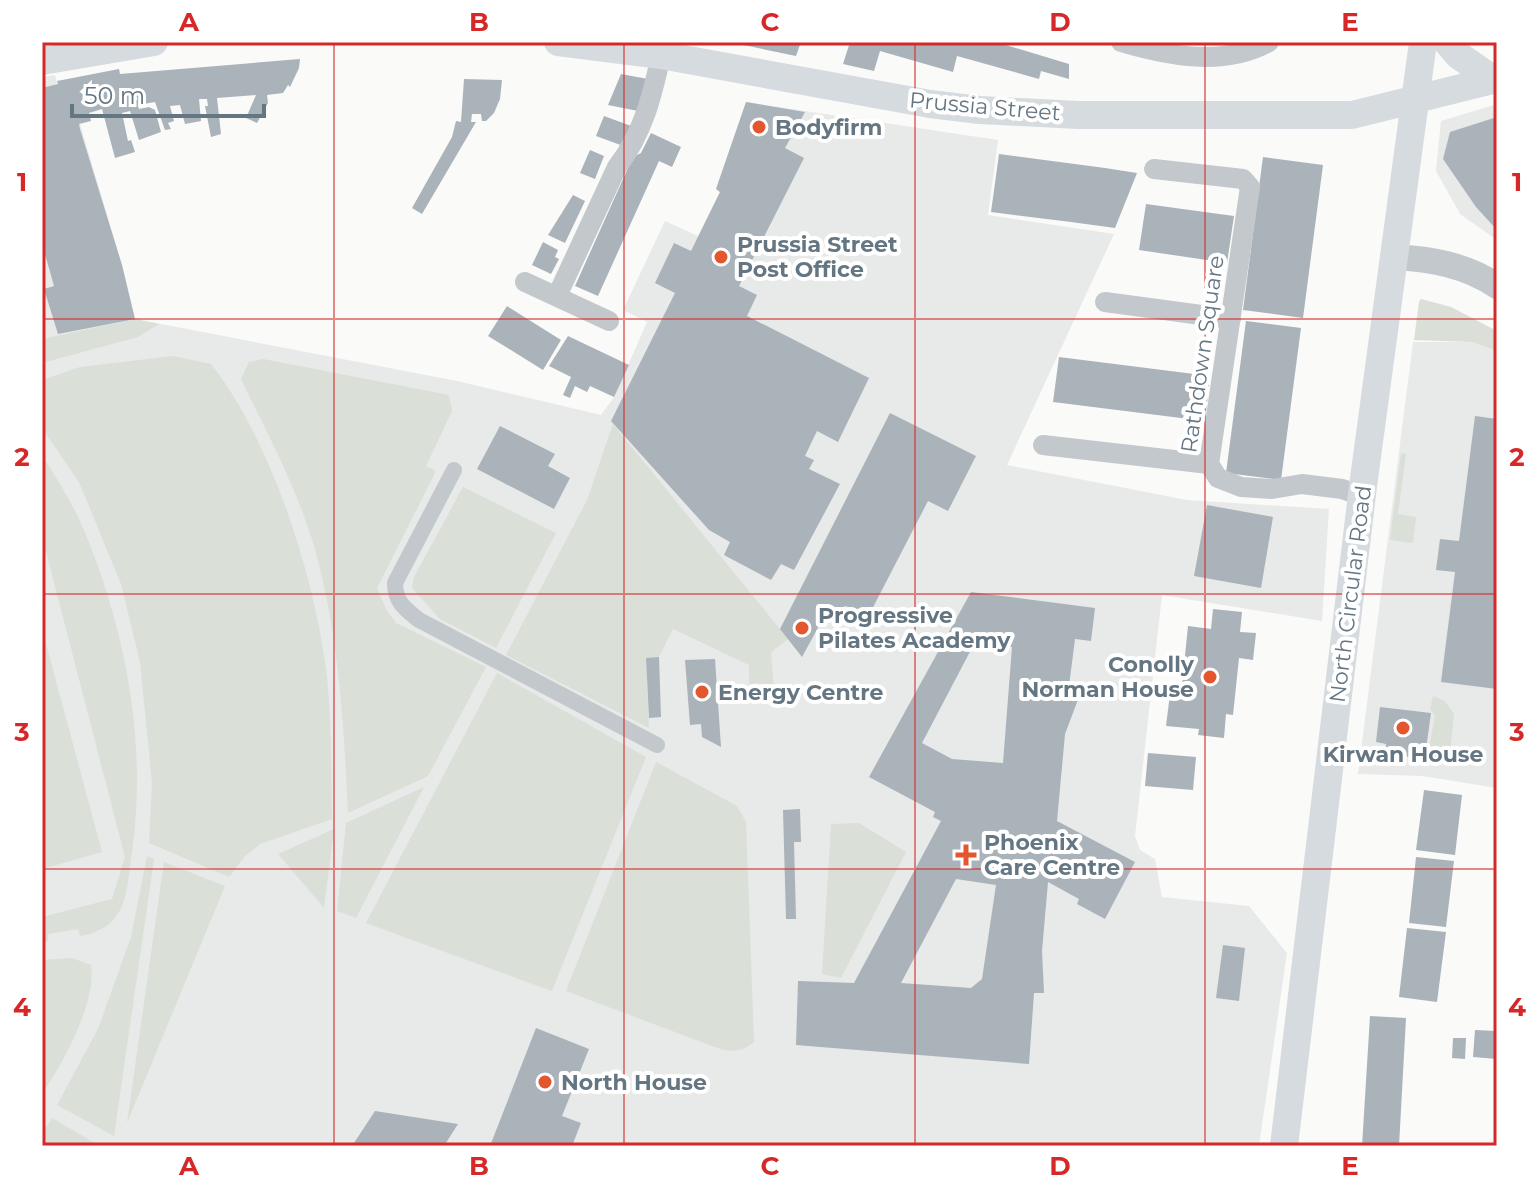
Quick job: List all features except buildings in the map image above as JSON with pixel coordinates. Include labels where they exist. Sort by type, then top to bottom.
[{"type":"main road","points":[[42,61],[154,42]]},
{"type":"main road","name":"Prussia Street","points":[[558,42],[661,55],[930,104],[1078,115],[1352,115],[1496,79]]},
{"type":"main road","name":"North Circular Road","points":[[1284,1146],[1362,496],[1423,42]]},
{"type":"main road","points":[[1447,42],[1458,55],[1496,79]]},
{"type":"street","points":[[1121,42],[1151,51],[1195,58],[1254,50],[1269,42]]},
{"type":"street","points":[[557,296],[617,167],[631,149],[644,122],[661,55]]},
{"type":"street","name":"Rathdown Square","points":[[1154,169],[1248,182],[1250,187],[1209,464],[1218,478],[1241,487],[1272,489],[1302,484],[1342,489],[1362,496]]},
{"type":"street","points":[[1394,257],[1455,266],[1484,277],[1497,286]]},
{"type":"street","points":[[525,282],[609,321]]},
{"type":"street","points":[[1105,302],[1231,319]]},
{"type":"street","points":[[1043,445],[1209,464]]},
{"type":"street","points":[[454,470],[395,583],[395,595],[403,607],[419,620],[657,745]]},
{"type":"shaded area","points":[[55,75],[61,99],[72,97],[135,319],[457,381],[601,415],[614,397],[647,322],[623,310],[665,221],[698,236],[720,192],[716,189],[746,102],[998,140],[988,215],[1114,234],[1007,465],[1187,500],[1329,509],[1322,621],[1162,595],[1135,836],[1140,850],[1155,859],[1162,897],[1249,906],[1287,953],[1259,1146],[42,1146],[42,77]]},
{"type":"shaded area","points":[[1497,104],[1497,237],[1494,238],[1460,214],[1436,171],[1441,121]]},
{"type":"shaded area","points":[[1421,299],[1451,307],[1497,331],[1497,351],[1472,342],[1414,340]]},
{"type":"shaded area","points":[[135,319],[159,324],[138,337],[42,363],[42,339]]},
{"type":"shaded area","points":[[1413,342],[1472,342],[1497,351],[1497,788],[1422,776],[1358,774]]},
{"type":"shaded area","points":[[173,356],[211,364],[233,396],[272,471],[302,556],[327,678],[332,819],[260,844],[245,856],[229,877],[149,843],[152,783],[140,662],[121,584],[79,482],[42,428],[42,380],[80,367]]},
{"type":"shaded area","points":[[263,359],[449,395],[452,411],[426,466],[436,471],[377,588],[396,623],[486,667],[428,776],[348,813],[342,715],[324,585],[309,530],[292,486],[241,379],[249,362]]},
{"type":"shaded area","points":[[613,424],[788,639],[771,652],[774,692],[766,690],[761,683],[749,684],[749,665],[673,629],[659,657],[646,658],[649,728],[506,655],[587,500]]},
{"type":"shaded area","points":[[1401,453],[1406,454],[1398,514],[1416,517],[1413,543],[1390,540]]},
{"type":"shaded area","points":[[42,455],[82,525],[113,612],[130,691],[137,772],[128,881],[116,917],[96,932],[80,936],[78,929],[48,934],[48,941],[42,942],[42,917],[112,899],[125,857],[42,536]]},
{"type":"shaded area","points":[[463,487],[556,533],[496,648],[440,619],[412,588],[414,577]]},
{"type":"shaded area","points":[[42,629],[102,852],[42,869]]},
{"type":"shaded area","points":[[497,673],[646,757],[552,991],[366,923]]},
{"type":"shaded area","points":[[1433,696],[1445,701],[1454,714],[1450,755],[1440,760],[1420,757],[1422,748],[1429,748],[1435,716],[1430,709]]},
{"type":"shaded area","points":[[656,762],[737,806],[746,822],[754,1042],[739,1050],[729,1051],[712,1046],[566,991]]},
{"type":"shaded area","points":[[424,787],[356,918],[337,911],[346,823]]},
{"type":"shaded area","points":[[859,823],[906,852],[841,978],[822,974],[831,824]]},
{"type":"shaded area","points":[[334,829],[324,908],[278,854]]},
{"type":"shaded area","points":[[147,856],[154,859],[114,1136],[57,1105],[98,1029],[131,937]]},
{"type":"shaded area","points":[[164,862],[225,886],[127,1123]]},
{"type":"shaded area","points":[[72,958],[91,965],[89,996],[77,1032],[42,1094],[42,960]]},
{"type":"shaded area","points":[[52,1118],[100,1146],[42,1146],[42,1133]]},
{"type":"place","name":"Bodyfirm","points":[[759,127]]},
{"type":"place","name":"Prussia Street Post Office","points":[[721,257]]},
{"type":"place","name":"Progressive Pilates Academy","points":[[802,628]]},
{"type":"place","name":"Conolly Norman House","points":[[1210,677]]},
{"type":"place","name":"Energy Centre","points":[[702,692]]},
{"type":"place","name":"Kirwan House","points":[[1403,728]]},
{"type":"place","name":"Phoenix Care Centre","points":[[966,855]]},
{"type":"place","name":"North House","points":[[545,1082]]}]
